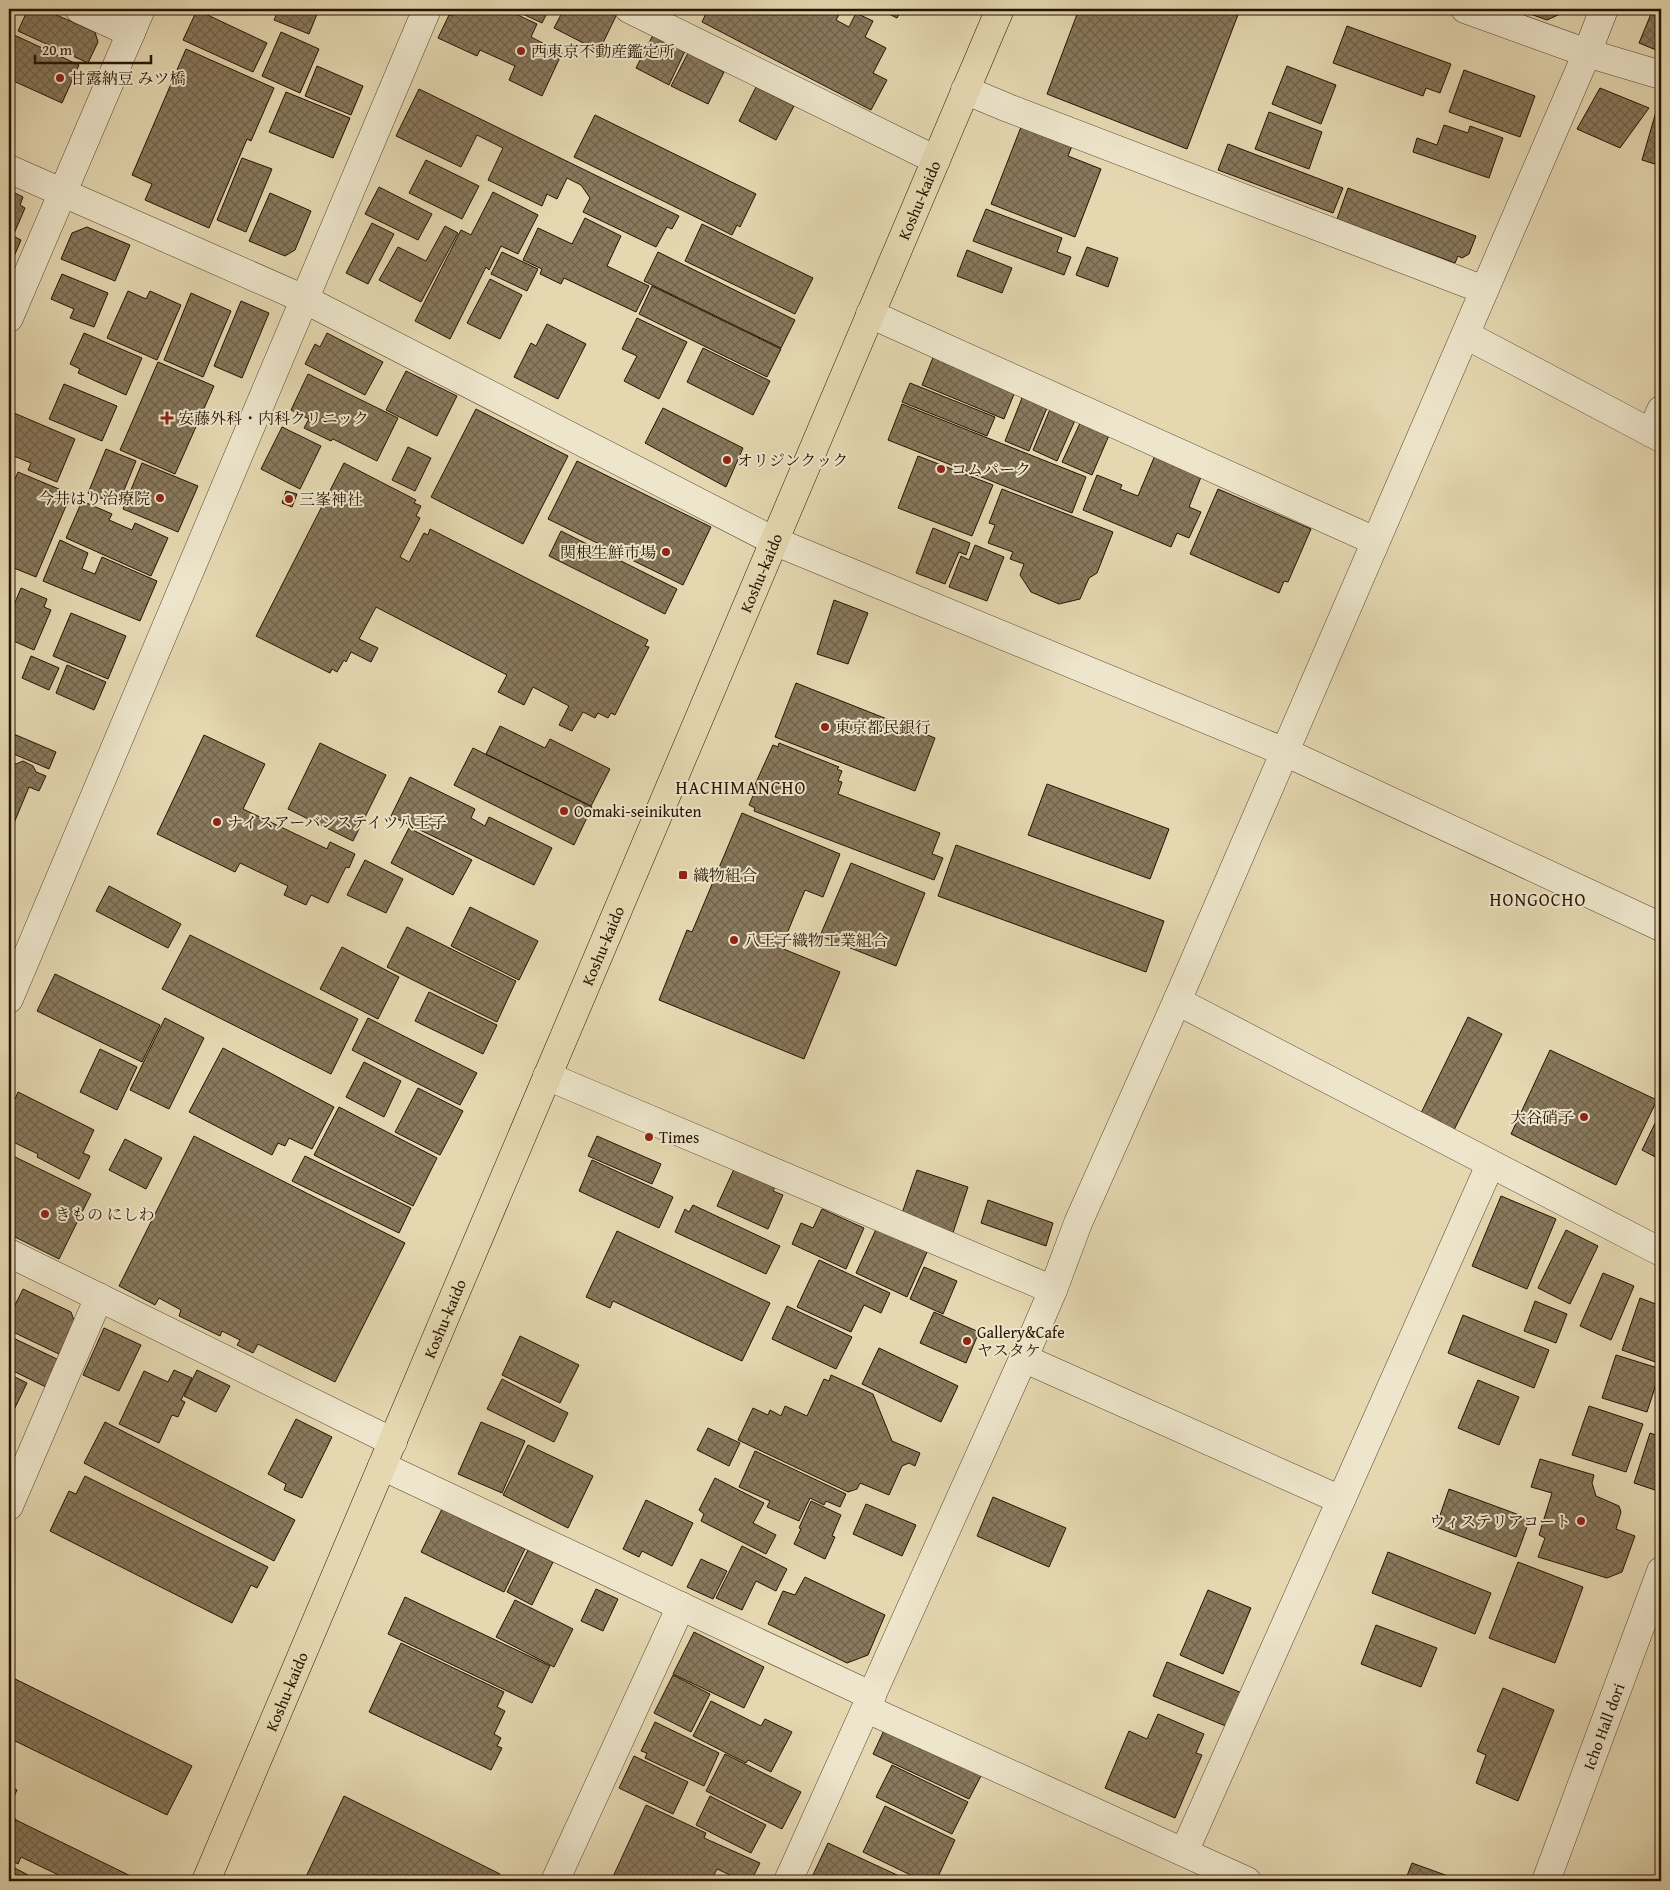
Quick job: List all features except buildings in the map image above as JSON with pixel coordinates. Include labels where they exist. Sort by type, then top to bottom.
[{"type":"highway","name":"Koshu-kaido","points":[[206,1881],[1000,9]]},
{"type":"street","points":[[9,318],[136,21],[79,9]]},
{"type":"street","points":[[9,999],[427,9]]},
{"type":"street","points":[[629,9],[936,160]]},
{"type":"street","points":[[1465,9],[1587,52],[1661,75]]},
{"type":"street","points":[[788,1881],[870,1702],[1053,1290],[1078,1223],[1177,1001],[1466,335],[1604,9]]},
{"type":"street","points":[[965,90],[1484,290]]},
{"type":"street","points":[[9,169],[62,194],[304,299],[774,541],[1285,752],[1661,927]]},
{"type":"street","points":[[870,314],[1375,542]]},
{"type":"street","points":[[1466,335],[1658,427]]},
{"type":"street","points":[[1177,1001],[1661,1252]]},
{"type":"street","points":[[548,1076],[1053,1290]]},
{"type":"street","points":[[1184,1852],[1490,1165]]},
{"type":"street","points":[[9,1253],[99,1297],[387,1454],[870,1702],[1247,1881]]},
{"type":"street","points":[[9,1506],[99,1297]]},
{"type":"street","points":[[1023,1358],[1341,1500]]},
{"type":"street","name":"Icho Hall dori","points":[[1556,1878],[1653,1617],[1661,1570]]},
{"type":"street","points":[[555,1881],[681,1606]]},
{"type":"place","name":"西東京不動産鑑定所","points":[[521,51]]},
{"type":"place","name":"甘露納豆 みツ橋","points":[[60,78]]},
{"type":"place","name":"安藤外科・内科クリニック","points":[[167,418]]},
{"type":"place","name":"オリジンクック","points":[[727,460]]},
{"type":"place","name":"コムパーク","points":[[941,469]]},
{"type":"place","name":"今井はり治療院","points":[[160,498]]},
{"type":"place","name":"三峯神社","points":[[289,499]]},
{"type":"place","name":"関根生鮮市場","points":[[666,552]]},
{"type":"place","name":"東京都民銀行","points":[[825,727]]},
{"type":"place","name":"Oomaki-seinikuten","points":[[564,811]]},
{"type":"place","name":"ナイスアーバンステイツ八王子","points":[[217,822]]},
{"type":"place","name":"織物組合","points":[[683,875]]},
{"type":"place","name":"八王子織物工業組合","points":[[734,940]]},
{"type":"place","name":"大谷硝子","points":[[1584,1117]]},
{"type":"place","name":"Times","points":[[649,1137]]},
{"type":"place","name":"きもの にしわ","points":[[45,1214]]},
{"type":"place","name":"Gallery&Cafe ヤスタケ","points":[[967,1341]]},
{"type":"place","name":"ウィステリアコート","points":[[1581,1521]]},
{"type":"district","name":"HACHIMANCHO","points":[[741,788]]},
{"type":"district","name":"HONGOCHO","points":[[1538,900]]}]
